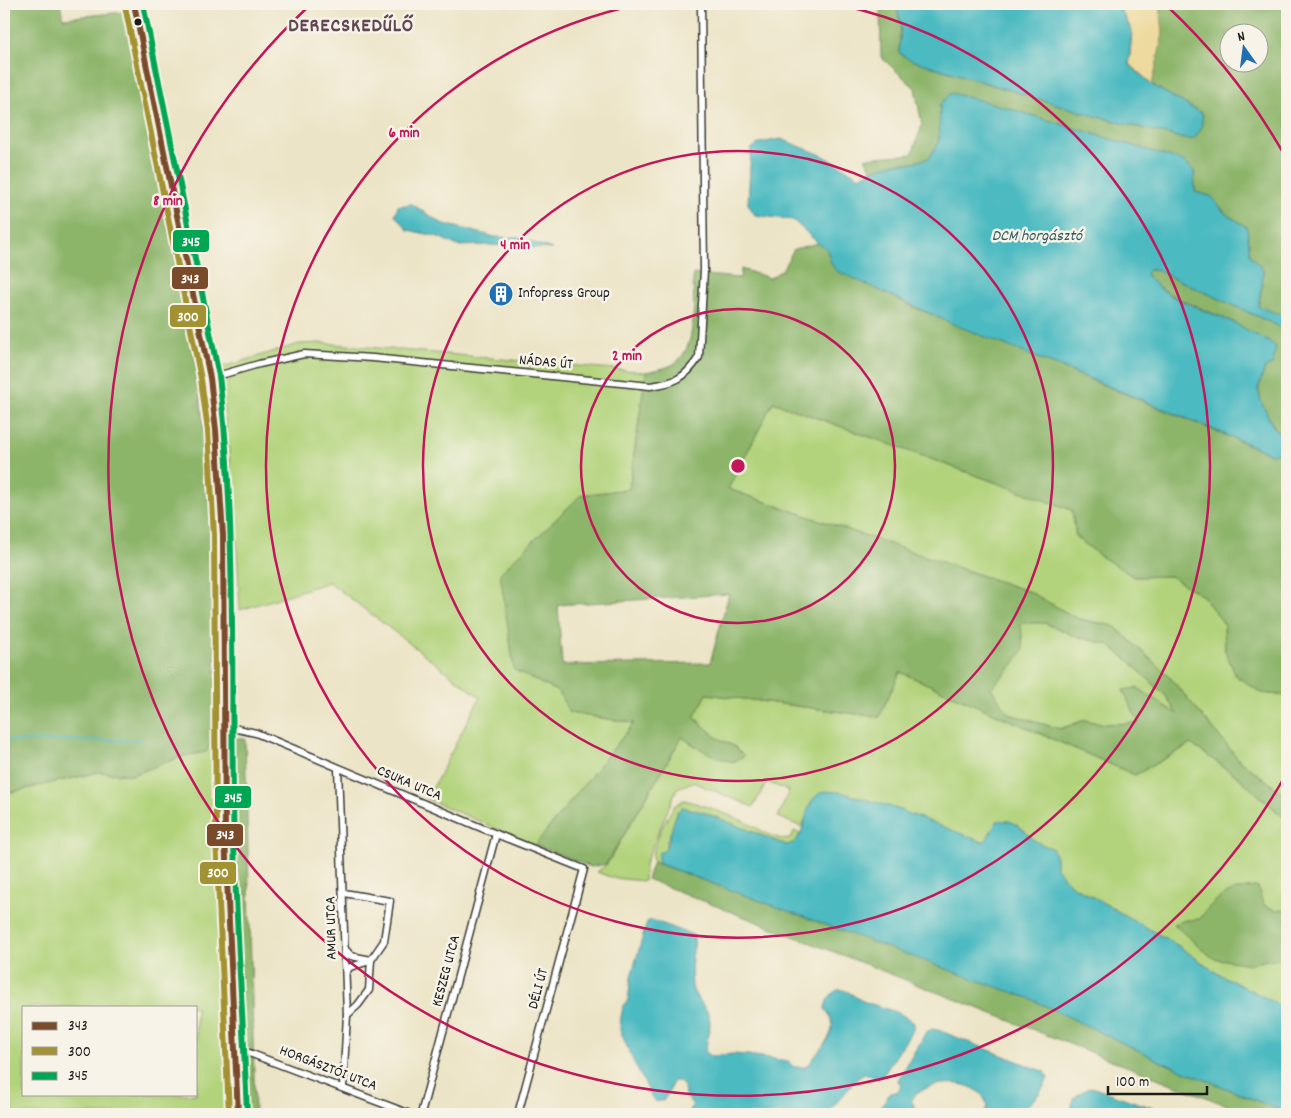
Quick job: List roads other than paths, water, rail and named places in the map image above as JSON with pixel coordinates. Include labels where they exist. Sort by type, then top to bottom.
[{"type":"main road","points":[[134,4],[210,378],[218,444],[223,559],[226,891],[236,1048],[238,1114]]},
{"type":"street","name":"NÁDAS ÚT","points":[[210,378],[304,354],[374,358],[650,386],[667,384],[681,378],[691,369],[698,357],[704,270],[701,4]]},
{"type":"street","name":"CSUKA UTCA","points":[[224,726],[256,733],[584,869]]},
{"type":"street","name":"AMUR UTCA","points":[[338,768],[347,1015],[343,1088]]},
{"type":"street","name":"KESZEG UTCA","points":[[422,1114],[496,834]]},
{"type":"street","name":"DÉLI ÚT","points":[[518,1114],[584,869]]},
{"type":"street","points":[[344,893],[390,901],[384,941],[371,960],[369,990],[358,1005],[347,1015]]},
{"type":"street","points":[[345,949],[351,956],[371,960]]},
{"type":"street","points":[[346,972],[350,967],[371,960]]},
{"type":"street","name":"HORGÁSZTÓI UTCA","points":[[236,1048],[410,1114]]},
{"type":"water","points":[[896,4],[1105,4],[1120,9],[1132,31],[1129,64],[1152,85],[1203,114],[1201,129],[1194,139],[1185,139],[1095,116],[911,60],[899,53],[901,25]]},
{"type":"water","name":"DCM horgásztó","points":[[951,93],[991,103],[1184,161],[1194,171],[1195,192],[1211,196],[1226,214],[1247,227],[1250,255],[1263,270],[1258,306],[1287,318],[1287,330],[1156,270],[1149,270],[1146,274],[1154,283],[1175,298],[1234,323],[1276,346],[1273,364],[1265,368],[1258,389],[1261,401],[1273,426],[1287,445],[1281,451],[1272,454],[955,325],[835,270],[827,249],[793,220],[755,215],[748,204],[751,149],[760,143],[781,139],[824,156],[860,177],[872,170],[896,163],[910,163],[929,158],[939,142],[940,104]]},
{"type":"water","points":[[412,204],[441,223],[495,237],[520,238],[552,249],[491,245],[458,246],[436,236],[408,230],[395,215],[398,206]]},
{"type":"water","points":[[825,791],[840,792],[892,807],[983,842],[989,836],[997,821],[1014,823],[1036,841],[1052,848],[1056,857],[1056,868],[1070,884],[1177,945],[1217,973],[1287,1009],[1287,1113],[1162,1062],[1029,998],[659,864],[659,852],[663,852],[666,847],[678,811],[682,807],[703,812],[786,845],[797,839],[801,833],[811,802],[816,796]]},
{"type":"water","points":[[652,920],[693,935],[692,986],[708,1013],[710,1022],[705,1051],[711,1056],[748,1055],[788,1061],[794,1067],[809,1065],[831,1031],[832,1024],[825,1007],[831,995],[838,990],[845,990],[863,1001],[903,1015],[914,1023],[914,1028],[882,1077],[864,1074],[858,1078],[831,1109],[829,1114],[687,1114],[693,1105],[685,1095],[684,1086],[680,1081],[674,1081],[665,1098],[654,1101],[635,1065],[620,1030],[623,1007],[628,1000],[631,977],[647,922]]},
{"type":"water","points":[[932,1029],[1045,1072],[1048,1078],[1039,1094],[1019,1114],[984,1114],[987,1107],[983,1097],[976,1090],[965,1085],[940,1084],[928,1087],[911,1100],[915,1108],[915,1114],[874,1114],[890,1093],[897,1092],[901,1086],[898,1080],[926,1032]]},
{"type":"water","points":[[1091,1087],[1162,1111],[1179,1114],[1071,1114],[1072,1104],[1076,1097]]},
{"type":"waterway","points":[[4,741],[143,740]]},
{"type":"place","name":"Infopress Group","points":[[501,294]]},
{"type":"district","name":"DERECSKEDŰLŐ","points":[[351,27]]}]
